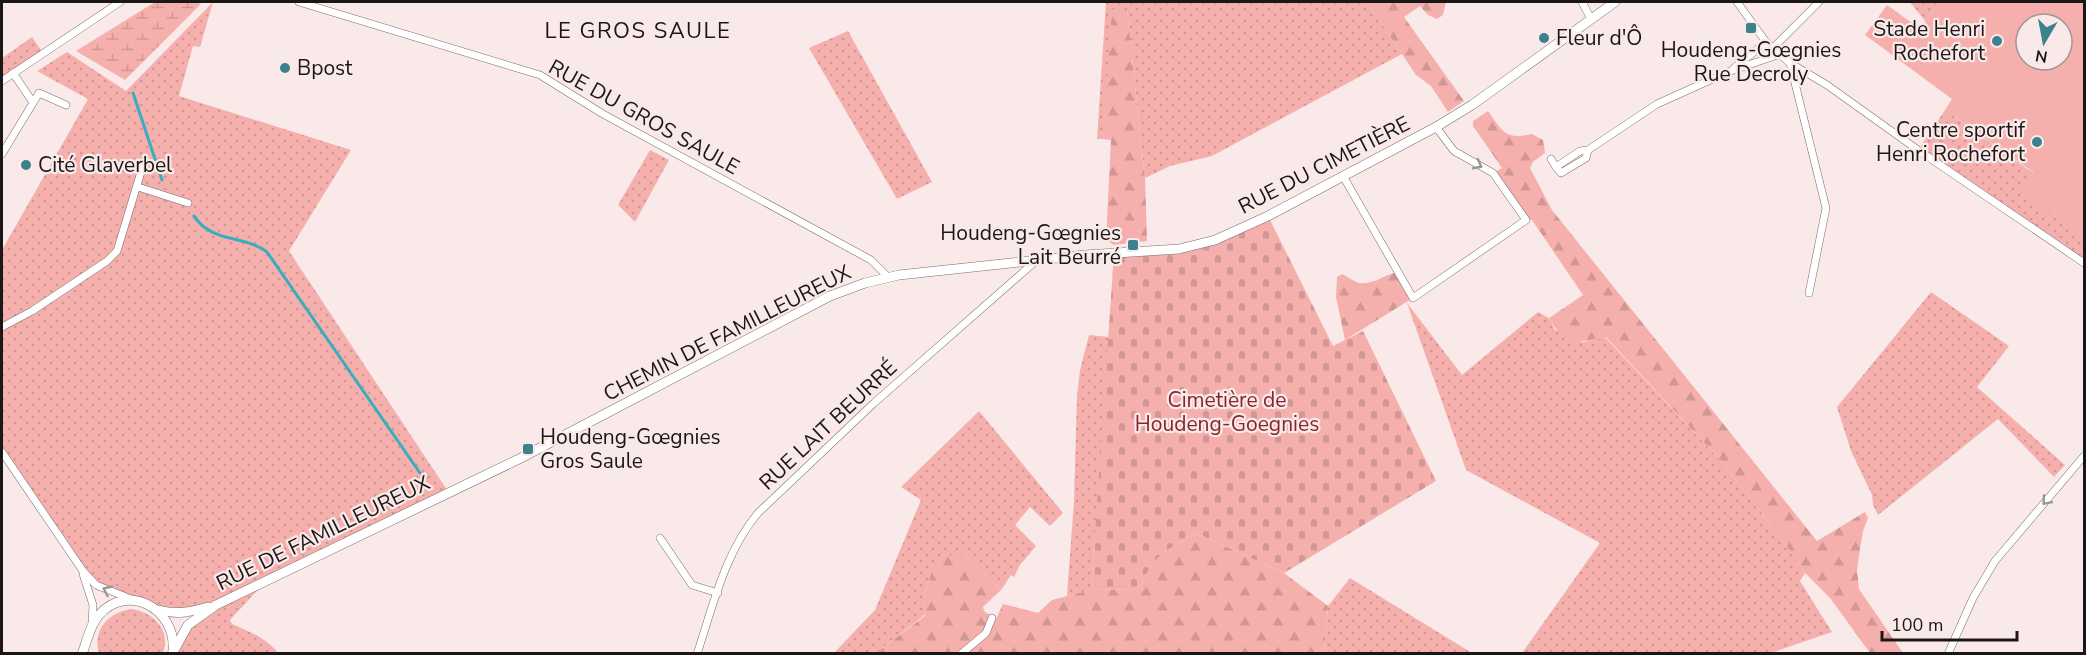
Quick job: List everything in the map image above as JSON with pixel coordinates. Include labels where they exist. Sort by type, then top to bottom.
[{"type":"street","points":[[2,81],[120,2]]},
{"type":"street","name":"RUE DU GROS SAULE","points":[[298,2],[540,75],[621,124],[871,260],[887,276]]},
{"type":"street","points":[[1582,2],[1591,19]]},
{"type":"street","name":"RUE DU CIMETIÈRE","points":[[1012,264],[1197,246],[1215,240],[1268,216],[1436,127],[1480,99],[1615,2]]},
{"type":"street","points":[[1737,2],[1766,42],[1790,63],[1827,85],[1918,150],[2085,263]]},
{"type":"street","points":[[1773,48],[1819,2]]},
{"type":"street","points":[[1728,72],[1766,42]]},
{"type":"street","points":[[1559,170],[1580,152],[1588,150],[1651,107],[1728,72],[1780,54]]},
{"type":"street","points":[[1790,63],[1826,208],[1809,293]]},
{"type":"street","points":[[13,73],[32,102]]},
{"type":"street","points":[[2,154],[39,93],[66,105]]},
{"type":"street","points":[[1343,176],[1413,298],[1526,220],[1493,173],[1454,152],[1436,127]]},
{"type":"street","points":[[1551,159],[1565,181]]},
{"type":"street","points":[[2,327],[32,311],[113,256],[121,243],[144,162]]},
{"type":"street","points":[[138,187],[188,203]]},
{"type":"street","name":"RUE LAIT BEURRÉ","points":[[697,654],[728,565],[743,532],[758,513],[874,404],[1037,260]]},
{"type":"street","name":"CHEMIN DE FAMILLEUREUX","points":[[505,466],[681,376],[830,296],[887,276],[1012,264]]},
{"type":"street","points":[[2,452],[82,571],[96,585],[172,614],[190,613],[216,605]]},
{"type":"street","points":[[1948,654],[1973,598],[1995,561],[2085,456]]},
{"type":"street","name":"RUE DE FAMILLEUREUX","points":[[172,653],[188,626],[216,605],[505,466]]},
{"type":"street","points":[[660,538],[692,585],[718,593]]},
{"type":"street","points":[[82,571],[93,605],[92,625],[82,654]]},
{"type":"street","points":[[92,625],[109,607],[117,603],[136,600]]},
{"type":"street","name":"RUE DE FAMILLEUREUX","points":[[158,610],[170,625],[174,641],[172,653]]},
{"type":"street","points":[[961,654],[987,633],[992,618]]},
{"type":"street","points":[[89,635],[90,654]]},
{"type":"green space","points":[[155,2],[201,4],[125,80],[76,51]]},
{"type":"green space","points":[[213,2],[200,47],[193,46],[179,96],[351,150],[289,251],[449,493],[268,579],[230,620],[232,624],[263,639],[278,653],[172,653],[181,636],[214,606],[172,614],[96,585],[2,452],[2,250],[88,99],[37,71],[67,52],[126,91]]},
{"type":"green space","points":[[1106,2],[1367,2],[1402,54],[1212,156],[1170,166],[1145,178],[1127,10],[1103,139],[1097,139]]},
{"type":"green space","points":[[1367,2],[1446,2],[1443,15],[1437,19],[1428,15],[1420,6],[1404,17],[1464,101],[1448,112],[1431,86],[1416,75]]},
{"type":"green space","points":[[1910,2],[1940,2],[1926,22]]},
{"type":"green space","name":"Centre sportif Henri Rochefort","points":[[1940,2],[2084,2],[2084,235],[2082,238],[2020,192],[2033,172],[1945,110],[1952,99],[1865,35],[1887,5],[1919,28]]},
{"type":"green space","points":[[1112,9],[1127,9],[1145,178],[1147,241],[1113,245],[1106,239],[1111,140],[1103,139]]},
{"type":"green space","points":[[848,31],[932,182],[897,199],[809,48]]},
{"type":"green space","points":[[32,37],[43,53],[2,81],[2,58]]},
{"type":"green space","points":[[1945,110],[2033,173],[2082,238],[2084,235],[2084,263],[1918,150]]},
{"type":"green space","points":[[1488,111],[1506,133],[1516,136],[1532,134],[1543,140],[1545,153],[1533,162],[1530,168],[1552,210],[1817,541],[1865,512],[1868,518],[1863,531],[1857,569],[1859,589],[1903,653],[1870,653],[1830,598],[1805,573],[1722,462],[1606,337],[1580,341],[1560,334],[1549,318],[1583,295],[1532,220],[1526,220],[1493,173],[1502,168],[1473,126],[1473,121]]},
{"type":"green space","points":[[650,150],[669,160],[635,222],[618,205]]},
{"type":"green space","name":"Cimetière de Houdeng-Goegnies","points":[[1268,216],[1333,346],[1363,331],[1436,481],[1284,573],[1196,533],[1164,552],[1152,564],[1142,583],[1134,589],[1091,590],[1114,253],[1179,249]]},
{"type":"green space","points":[[1398,272],[1413,298],[1345,340],[1336,297],[1337,277],[1342,274],[1356,282],[1365,283]]},
{"type":"green space","points":[[1931,292],[2009,346],[1977,387],[2065,465],[2054,477],[1998,419],[1878,515],[1873,505],[1872,495],[1851,451],[1837,407]]},
{"type":"green space","points":[[1407,303],[1462,375],[1538,312],[1549,318],[1555,330],[1583,342],[1605,337],[1722,462],[1781,538],[1805,573],[1800,581],[1832,632],[1771,653],[1522,653],[1600,543],[1466,470]]},
{"type":"green space","points":[[1089,335],[1109,337],[1091,590],[1067,596],[1074,501],[1077,396],[1080,370]]},
{"type":"green space","points":[[979,411],[1063,513],[1050,526],[1030,507],[1015,525],[1036,546],[1020,565],[1014,577],[1011,575],[1001,590],[965,554],[932,571],[922,601],[926,614],[881,649],[879,653],[833,654],[875,610],[921,500],[901,487]]},
{"type":"green space","points":[[1196,533],[1284,573],[1328,606],[1324,653],[879,654],[881,649],[926,615],[922,601],[932,571],[946,556],[965,554],[1001,590],[983,607],[984,611],[996,619],[1003,604],[1038,613],[1052,600],[1091,590],[1134,589],[1142,583],[1152,564],[1164,552]]},
{"type":"green space","points":[[1350,578],[1472,653],[1324,654],[1328,606]]},
{"type":"green space","points":[[132,609],[147,614],[159,624],[165,637],[163,653],[99,653],[98,636],[104,623],[116,614]]},
{"type":"waterway","points":[[133,93],[162,180]]},
{"type":"waterway","points":[[194,216],[211,232],[252,244],[267,252],[420,473]]},
{"type":"place","name":"Houdeng-Gœgnies Rue Decroly","points":[[1751,28]]},
{"type":"place","name":"Fleur d'Ô","points":[[1544,38]]},
{"type":"place","name":"Stade Henri Rochefort","points":[[1997,41]]},
{"type":"place","name":"Bpost","points":[[285,68]]},
{"type":"place","name":"Centre sportif Henri Rochefort","points":[[2037,142]]},
{"type":"place","name":"Cité Glaverbel","points":[[26,165]]},
{"type":"place","name":"Houdeng-Gœgnies Lait Beurré","points":[[1133,245]]},
{"type":"place","name":"Houdeng-Gœgnies Gros Saule","points":[[528,449]]},
{"type":"district","name":"LE GROS SAULE","points":[[638,30]]}]
